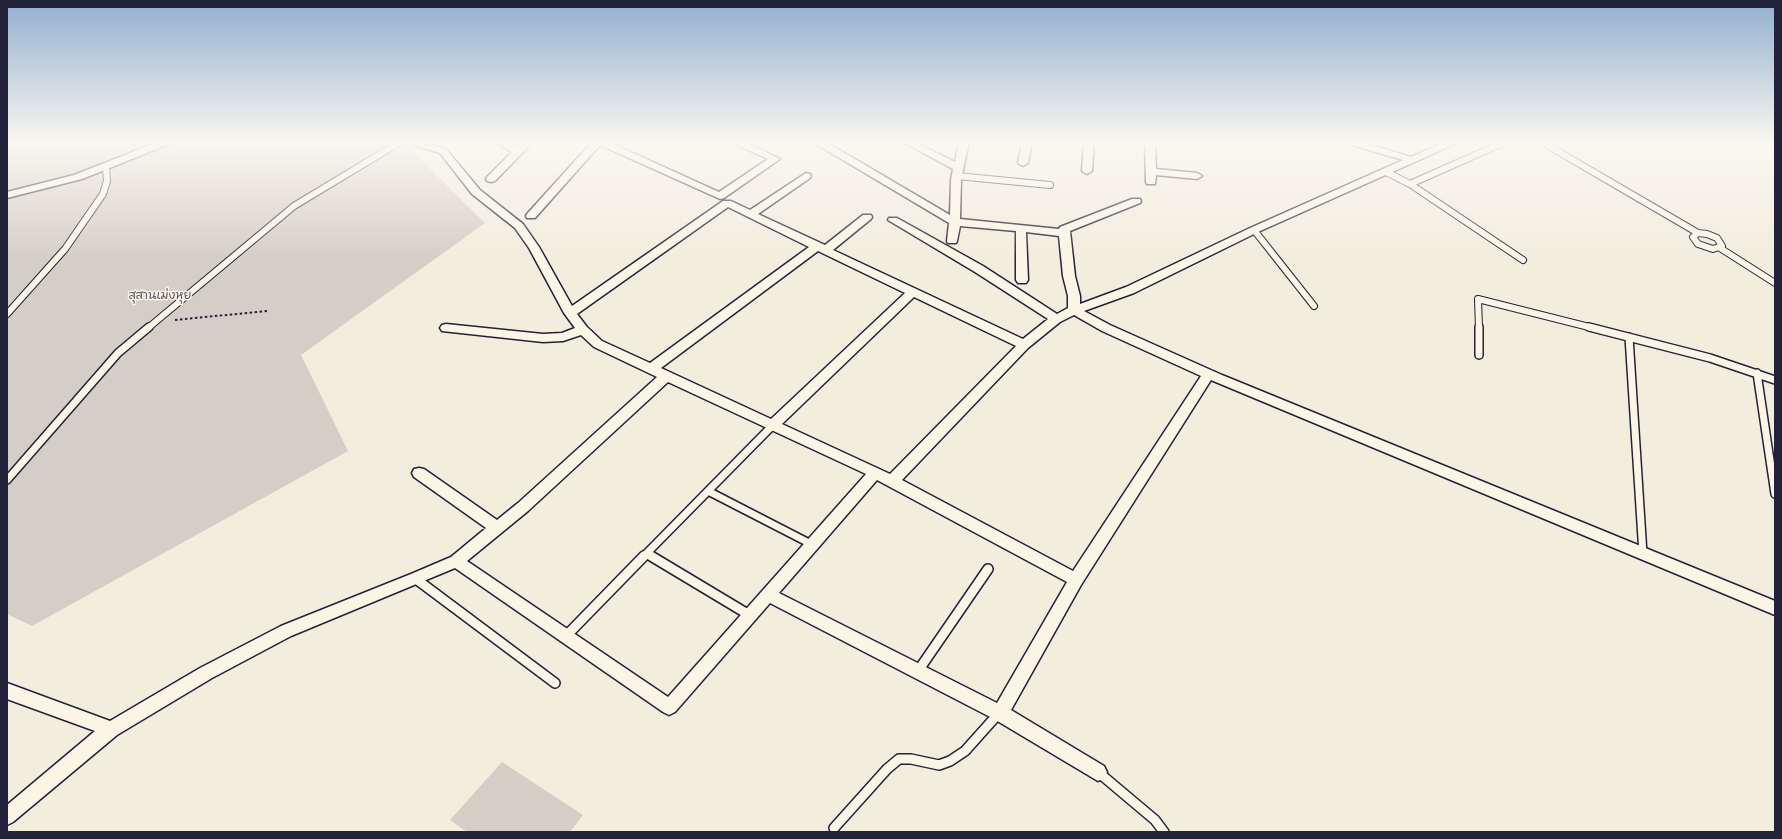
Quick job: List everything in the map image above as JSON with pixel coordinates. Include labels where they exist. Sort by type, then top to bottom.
[{"type":"street","points":[[7,195],[62,181]]},
{"type":"street","points":[[467,181],[476,192],[519,226],[534,247],[570,313],[583,330],[598,344],[876,472],[1076,580]]},
{"type":"street","points":[[531,216],[562,181]]},
{"type":"street","points":[[688,181],[720,196],[742,181]]},
{"type":"street","points":[[751,214],[799,181]]},
{"type":"street","points":[[886,181],[955,222],[1064,233]]},
{"type":"street","points":[[952,241],[955,222],[957,181]]},
{"type":"street","points":[[892,481],[1024,345],[1056,319],[1074,310],[1130,290],[1254,230],[1365,181]]},
{"type":"street","points":[[1074,310],[1064,229],[1136,201]]},
{"type":"street","points":[[570,313],[727,203],[1024,345]]},
{"type":"street","points":[[652,368],[867,217]]},
{"type":"street","points":[[893,220],[979,269],[1056,319]]},
{"type":"street","points":[[1021,229],[1022,280]]},
{"type":"street","points":[[774,424],[913,292]]},
{"type":"street","points":[[1074,310],[1106,328],[1209,374],[1775,608]]},
{"type":"street","points":[[446,328],[543,338],[563,337],[583,330]]},
{"type":"street","points":[[1000,713],[1076,580],[1209,374]]},
{"type":"street","points":[[7,816],[112,729],[206,673],[286,631],[416,580],[456,561],[529,502],[666,375]]},
{"type":"street","points":[[456,561],[670,707],[769,596],[876,472]]},
{"type":"street","points":[[419,473],[497,528]]},
{"type":"street","points":[[769,596],[1000,713],[1098,772]]},
{"type":"street","points":[[7,691],[112,729]]},
{"type":"lane","points":[[7,314],[65,249],[103,194],[107,181]]},
{"type":"lane","points":[[7,480],[118,353],[294,206],[335,181]]},
{"type":"lane","points":[[1024,181],[1050,185]]},
{"type":"lane","points":[[1404,181],[1523,260]]},
{"type":"lane","points":[[1410,184],[1416,181]]},
{"type":"lane","points":[[1609,181],[1698,233],[1707,234],[1716,238],[1722,244],[1720,248]]},
{"type":"lane","points":[[1254,230],[1314,306]]},
{"type":"lane","points":[[1698,233],[1693,237],[1698,244],[1708,248],[1720,248],[1775,283]]},
{"type":"lane","points":[[1479,355],[1478,299],[1710,358],[1775,380]]},
{"type":"lane","points":[[1629,337],[1643,554]]},
{"type":"lane","points":[[1757,373],[1775,494]]},
{"type":"lane","points":[[566,636],[774,424]]},
{"type":"lane","points":[[708,491],[813,545]]},
{"type":"lane","points":[[647,554],[751,616]]},
{"type":"lane","points":[[918,671],[988,568]]},
{"type":"lane","points":[[416,580],[555,683]]},
{"type":"lane","points":[[834,828],[887,769],[899,759],[911,759],[939,764],[950,761],[965,751],[1000,713]]},
{"type":"lane","points":[[1098,772],[1155,820],[1164,832]]},
{"type":"path","points":[[159,318],[173,320],[266,311]]},
{"type":"green space","name":"สุสานเม่งหุย","points":[[7,181],[443,181],[485,223],[301,355],[348,451],[32,626],[7,614]]},
{"type":"green space","points":[[502,762],[583,815],[570,832],[467,832],[450,820]]}]
